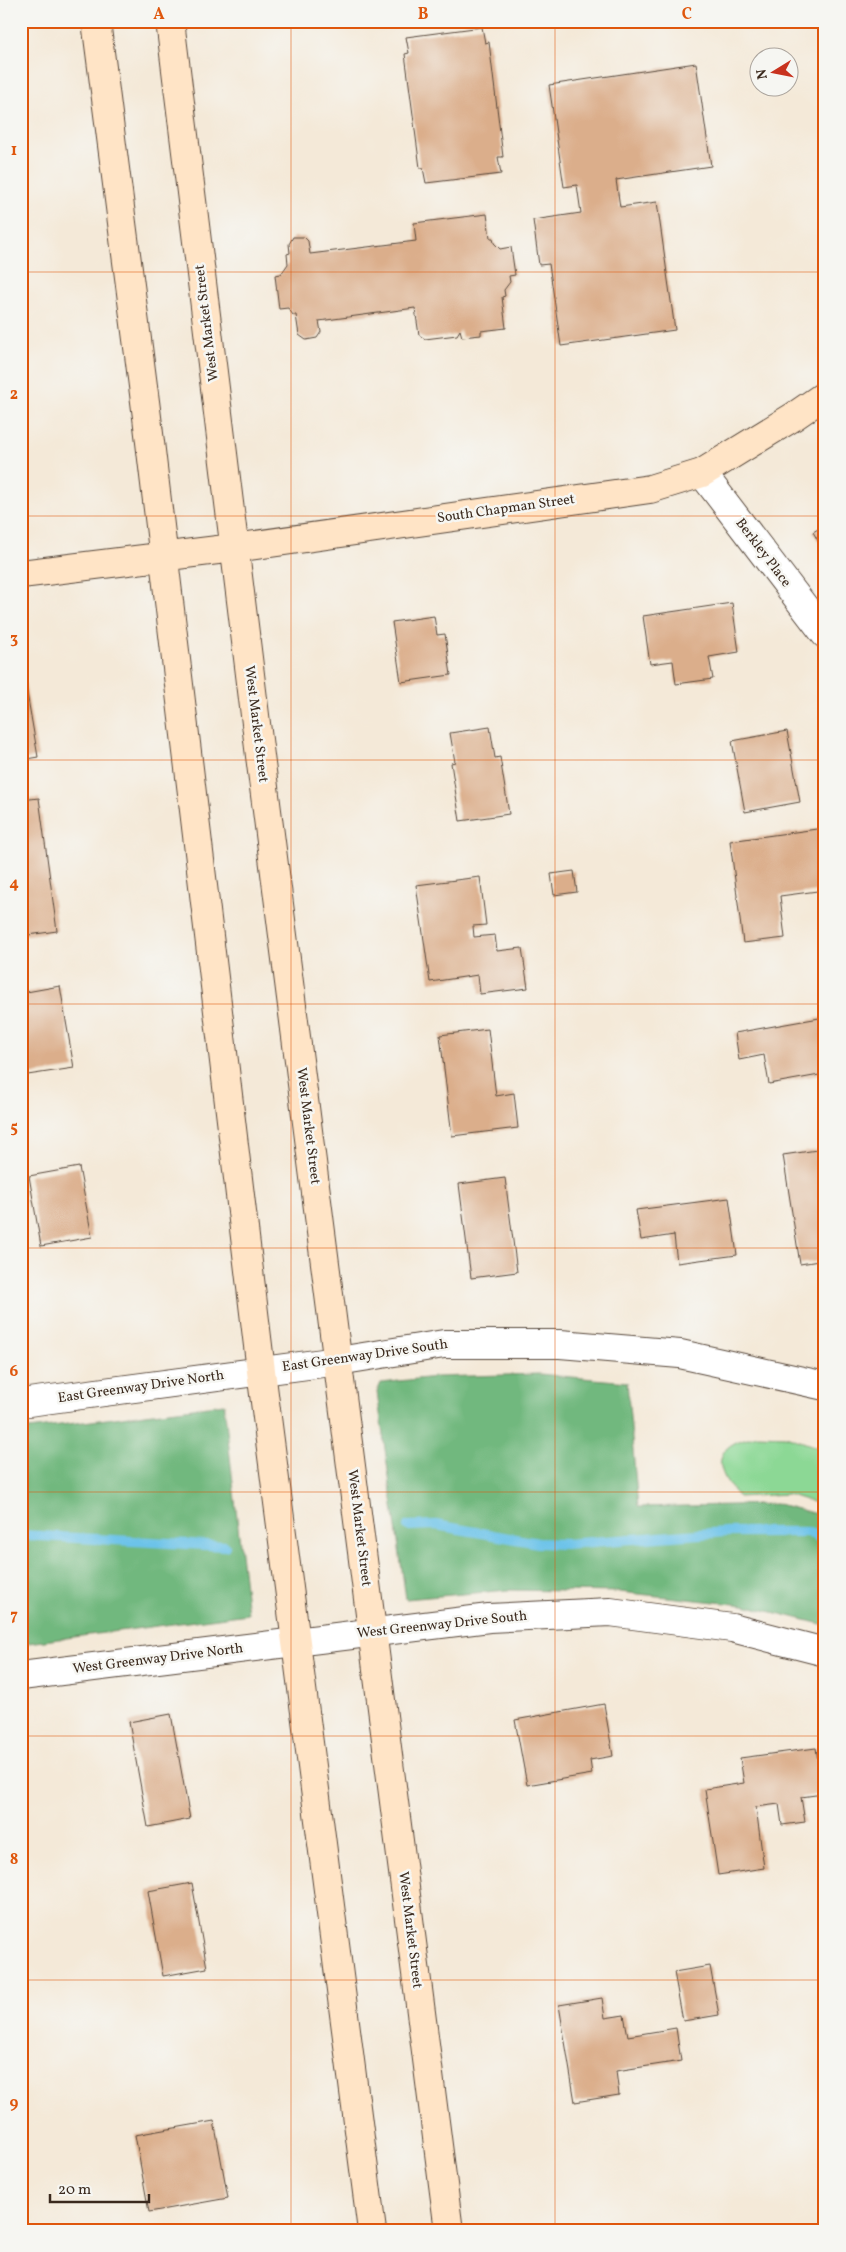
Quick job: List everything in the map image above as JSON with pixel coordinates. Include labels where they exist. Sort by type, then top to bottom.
[{"type":"main road","points":[[96,21],[140,359],[261,1371],[372,2231]]},
{"type":"main road","name":"West Market Street","points":[[170,21],[234,548],[448,2231]]},
{"type":"main road","name":"South Chapman Street","points":[[21,574],[234,548],[650,489],[702,473],[825,395]]},
{"type":"street","name":"Berkley Place","points":[[702,473],[825,634]]},
{"type":"street","name":"East Greenway Drive South","points":[[261,1371],[444,1344],[560,1344],[680,1354],[825,1386]]},
{"type":"street","name":"East Greenway Drive North","points":[[21,1403],[261,1371]]},
{"type":"street","name":"West Greenway Drive South","points":[[296,1642],[489,1618],[610,1612],[732,1628],[825,1652]]},
{"type":"street","name":"West Greenway Drive North","points":[[21,1676],[296,1642]]},
{"type":"green space","points":[[539,1374],[627,1382],[638,1507],[778,1504],[825,1516],[825,1625],[744,1605],[619,1592],[508,1590],[406,1599],[377,1392],[381,1383],[435,1377]]},
{"type":"green space","points":[[224,1404],[248,1614],[21,1644],[21,1430]]},
{"type":"green space","points":[[757,1435],[786,1436],[825,1450],[825,1506],[787,1494],[738,1497],[722,1471],[721,1457],[731,1445]]},
{"type":"building","points":[[482,27],[485,43],[489,42],[503,157],[498,157],[501,174],[426,183],[423,168],[420,168],[405,54],[409,53],[406,37]]},
{"type":"building","points":[[696,63],[711,166],[616,180],[620,207],[657,202],[675,330],[561,346],[549,264],[539,265],[533,220],[581,213],[577,185],[564,187],[549,85]]},
{"type":"building","points":[[487,214],[490,238],[493,238],[494,243],[500,249],[511,247],[515,275],[509,276],[510,282],[504,290],[505,296],[502,297],[506,328],[481,331],[481,335],[462,337],[460,330],[457,335],[425,339],[419,335],[415,308],[319,321],[321,332],[317,338],[306,340],[299,335],[296,315],[293,315],[288,308],[279,309],[275,275],[281,274],[288,264],[287,254],[290,253],[289,244],[293,237],[304,237],[308,241],[310,254],[416,241],[414,223]]},
{"type":"building","points":[[825,525],[825,553],[813,532]]},
{"type":"building","points":[[732,603],[739,652],[709,657],[713,679],[676,684],[673,661],[650,664],[643,616]]},
{"type":"building","points":[[434,616],[437,635],[445,634],[451,675],[401,682],[392,622]]},
{"type":"building","points":[[21,658],[38,757],[21,760]]},
{"type":"building","points":[[490,727],[495,758],[500,757],[509,814],[460,821],[451,763],[455,762],[450,733]]},
{"type":"building","points":[[787,731],[800,802],[745,812],[732,741]]},
{"type":"building","points":[[39,798],[57,931],[21,936],[21,800]]},
{"type":"building","points":[[824,828],[825,890],[780,896],[785,938],[743,943],[730,841]]},
{"type":"building","points":[[574,871],[577,892],[554,895],[551,874]]},
{"type":"building","points":[[480,877],[486,925],[473,926],[474,937],[495,935],[497,951],[522,948],[528,988],[480,994],[478,975],[430,982],[416,885]]},
{"type":"building","points":[[60,986],[74,1068],[21,1076],[21,993]]},
{"type":"building","points":[[825,1017],[825,1074],[769,1084],[764,1055],[739,1060],[735,1033]]},
{"type":"building","points":[[488,1029],[496,1096],[514,1093],[518,1128],[452,1136],[440,1035]]},
{"type":"building","points":[[824,1149],[825,1260],[800,1264],[783,1155]]},
{"type":"building","points":[[79,1167],[92,1237],[41,1246],[29,1176]]},
{"type":"building","points":[[505,1178],[517,1272],[471,1278],[459,1184]]},
{"type":"building","points":[[729,1198],[737,1255],[677,1263],[674,1235],[641,1240],[636,1210]]},
{"type":"building","points":[[604,1704],[613,1756],[590,1760],[592,1774],[527,1785],[515,1720]]},
{"type":"building","points":[[171,1714],[190,1819],[148,1827],[129,1722]]},
{"type":"building","points":[[816,1748],[823,1794],[801,1797],[805,1822],[782,1825],[779,1804],[756,1807],[764,1868],[718,1875],[705,1789],[744,1783],[740,1758]]},
{"type":"building","points":[[192,1883],[207,1968],[163,1976],[148,1891]]},
{"type":"building","points":[[710,1966],[719,2015],[683,2021],[674,1972]]},
{"type":"building","points":[[602,1998],[605,2018],[624,2015],[628,2036],[676,2028],[681,2061],[616,2071],[619,2095],[575,2102],[559,2005]]},
{"type":"building","points":[[214,2121],[228,2198],[149,2212],[135,2135]]},
{"type":"waterway","points":[[408,1526],[436,1525],[538,1543],[565,1544],[726,1532],[807,1532],[825,1540]]},
{"type":"waterway","points":[[21,1535],[225,1546]]}]
